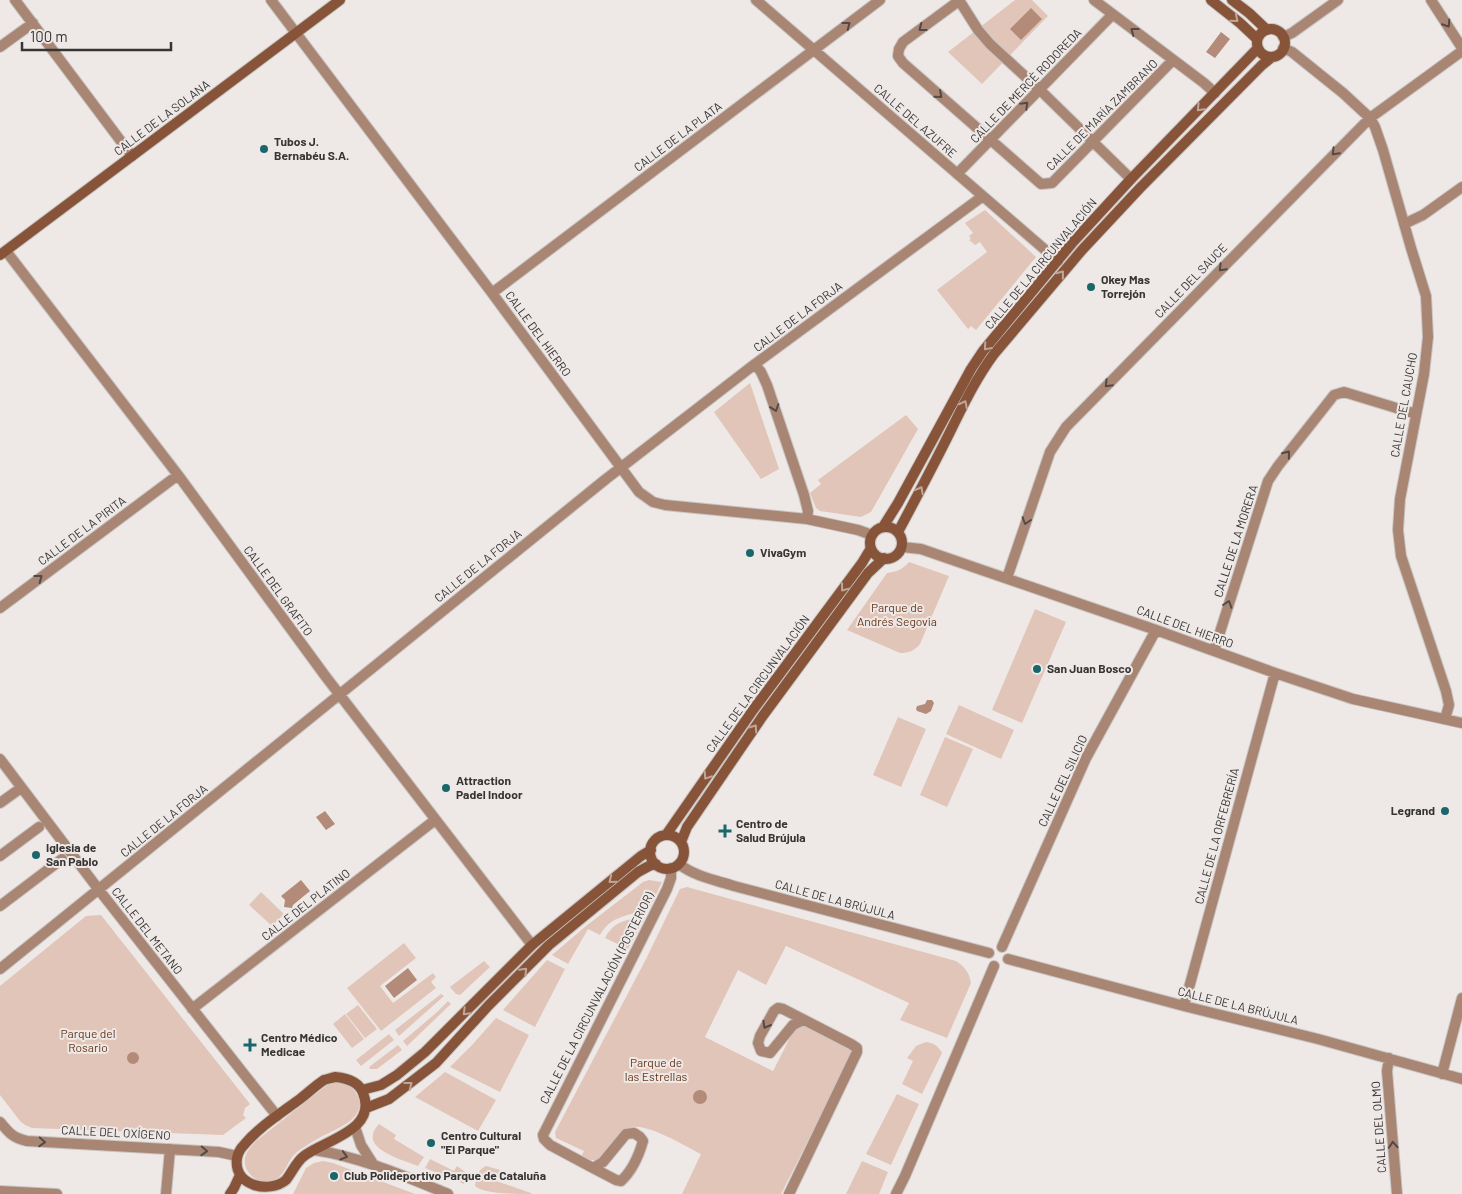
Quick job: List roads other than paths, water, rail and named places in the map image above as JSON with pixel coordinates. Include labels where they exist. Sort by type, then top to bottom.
[{"type":"street","points":[[15,0],[132,156]]},
{"type":"street","name":"CALLE DEL HIERRO","points":[[271,0],[639,492],[653,502],[679,507],[807,520],[858,530],[872,535]]},
{"type":"street","name":"CALLE DE LA SOLANA","points":[[3,253],[340,0]]},
{"type":"street","name":"CALLE DEL AZUFRE","points":[[756,0],[1058,261]]},
{"type":"street","name":"CALLE DE LA PLATA","points":[[492,293],[880,0]]},
{"type":"street","points":[[990,140],[903,63],[898,56],[903,42],[959,0],[978,30],[990,44],[1131,179]]},
{"type":"street","points":[[1094,0],[1215,93]]},
{"type":"street","points":[[1211,0],[1240,23],[1258,44],[1261,53],[1266,56],[1278,55],[1284,48],[1283,37],[1273,29],[1261,33],[1258,44]]},
{"type":"street","points":[[1283,37],[1292,33],[1338,0]]},
{"type":"street","points":[[1431,0],[1462,49]]},
{"type":"street","points":[[1238,2],[1267,30]]},
{"type":"street","name":"CALLE DE MERCÈ RODOREDA","points":[[957,174],[1112,14]]},
{"type":"street","points":[[0,47],[32,24]]},
{"type":"street","name":"CALLE DE LA CIRCUNVALACIÓN","points":[[884,527],[976,360],[1058,261],[1131,179],[1215,93],[1258,44]]},
{"type":"street","name":"CALLE DEL CAUCHO","points":[[1284,48],[1292,52],[1344,93],[1370,118],[1383,150],[1426,296],[1428,337],[1424,374],[1400,500],[1398,530],[1401,556],[1446,691],[1449,705],[1445,718]]},
{"type":"street","name":"CALLE DEL SAUCE","points":[[1007,578],[1050,452],[1066,427],[1370,118],[1462,49]]},
{"type":"street","name":"CALLE DE LA CIRCUNVALACIÓN","points":[[898,532],[967,398],[994,354],[1088,243],[1140,188],[1272,56]]},
{"type":"street","name":"CALLE DE MARÍA ZAMBRANO","points":[[990,140],[1041,184],[1052,183],[1172,60]]},
{"type":"street","points":[[1404,224],[1423,215],[1462,187]]},
{"type":"street","name":"CALLE DE LA FORJA","points":[[0,970],[621,468],[755,364],[983,196]]},
{"type":"street","name":"CALLE DEL GRAFITO","points":[[3,253],[178,474],[339,695],[532,945]]},
{"type":"street","points":[[755,364],[762,372],[767,385],[804,495],[808,512],[807,520]]},
{"type":"street","name":"CALLE DE LA MORERA","points":[[1214,651],[1268,481],[1334,395],[1344,392],[1416,414]]},
{"type":"street","name":"CALLE DE LA PIRITA","points":[[0,608],[178,474]]},
{"type":"street","points":[[884,527],[898,532],[902,539],[902,547],[899,552],[894,556],[884,558],[876,555],[872,548],[872,535],[878,529],[884,527]]},
{"type":"street","name":"CALLE DEL HIERRO","points":[[902,547],[921,548],[1274,673],[1353,699],[1462,723]]},
{"type":"street","name":"CALLE DE LA CIRCUNVALACIÓN","points":[[666,835],[753,710],[872,548]]},
{"type":"street","name":"CALLE DE LA CIRCUNVALACIÓN","points":[[681,842],[687,826],[762,717],[868,572],[884,558]]},
{"type":"street","name":"CALLE DEL SILICIO","points":[[1002,947],[1086,758],[1156,630]]},
{"type":"street","name":"CALLE DE LA ORFEBRERÍA","points":[[1184,1006],[1274,673]]},
{"type":"street","name":"CALLE DEL METANO","points":[[0,759],[99,890],[277,1116]]},
{"type":"street","points":[[0,803],[21,788]]},
{"type":"street","name":"CALLE DEL PLATINO","points":[[192,1009],[435,820]]},
{"type":"street","points":[[0,856],[39,827]]},
{"type":"street","points":[[666,835],[674,837],[681,842],[684,852],[682,860],[675,866],[663,868],[656,864],[652,858],[651,850],[656,839],[666,835]]},
{"type":"street","points":[[362,1090],[381,1085],[425,1052],[532,945],[641,856],[651,850]]},
{"type":"street","points":[[0,906],[62,859]]},
{"type":"street","points":[[366,1108],[389,1099],[436,1063],[540,953],[638,872],[656,864]]},
{"type":"street","name":"CALLE DE LA BRÚJULA","points":[[675,866],[734,886],[989,953]]},
{"type":"street","name":"CALLE DE LA CIRCUNVALACIÓN (POSTERIOR)","points":[[593,1168],[550,1145],[543,1135],[667,889],[675,866]]},
{"type":"street","points":[[532,945],[540,953]]},
{"type":"street","points":[[1002,947],[1006,950],[1008,959],[1006,963],[1000,966],[994,966],[988,958],[989,953],[992,948],[1002,947]]},
{"type":"street","name":"CALLE DE LA BRÚJULA","points":[[1008,959],[1184,1006],[1318,1039],[1462,1079]]},
{"type":"street","points":[[899,1193],[994,966]]},
{"type":"street","points":[[1442,1074],[1462,998]]},
{"type":"street","points":[[789,1194],[857,1056],[857,1048],[851,1044],[783,1009],[778,1008],[774,1011],[760,1036],[758,1043],[761,1052],[766,1053],[775,1049],[792,1025],[803,1020]]},
{"type":"street","name":"CALLE DEL OLMO","points":[[1389,1058],[1387,1071],[1397,1194]]},
{"type":"street","points":[[335,1077],[354,1082],[362,1090],[366,1099],[366,1108],[355,1127],[304,1156],[294,1166],[287,1179],[275,1191],[254,1191],[240,1175],[237,1156],[242,1146],[277,1116],[325,1080],[335,1077]]},
{"type":"street","name":"CALLE DEL OXÍGENO","points":[[0,1122],[11,1135],[27,1141],[219,1152],[237,1156]]},
{"type":"street","points":[[355,1127],[361,1145],[373,1164]]},
{"type":"street","points":[[634,1133],[643,1141],[626,1176],[621,1181],[593,1168],[603,1162],[626,1134],[634,1133]]},
{"type":"street","points":[[166,1194],[170,1149]]},
{"type":"street","points":[[314,1150],[373,1164],[448,1194]]},
{"type":"street","points":[[230,1194],[240,1175]]},
{"type":"street","points":[[0,1191],[57,1194]]},
{"type":"place","name":"Tubos J. Bernabéu S.A.","points":[[264,149]]},
{"type":"place","name":"Okey Mas Torrejón","points":[[1091,287]]},
{"type":"place","name":"VivaGym","points":[[750,553]]},
{"type":"place","name":"San Juan Bosco","points":[[1037,669]]},
{"type":"place","name":"Attraction Padel Indoor","points":[[446,788]]},
{"type":"place","name":"Legrand","points":[[1445,811]]},
{"type":"place","name":"Centro de Salud Brújula","points":[[725,831]]},
{"type":"place","name":"Iglesia de San Pablo","points":[[36,855]]},
{"type":"place","name":"Centro Médico Medicae","points":[[250,1045]]},
{"type":"place","name":"Centro Cultural \"El Parque\"","points":[[431,1143]]},
{"type":"place","name":"Club Polideportivo Parque de Cataluña","points":[[334,1176]]},
{"type":"park label","name":"Parque de Andrés Segovia","points":[[897,615]]},
{"type":"park label","name":"Parque del Rosario","points":[[88,1041]]},
{"type":"park label","name":"Parque de las Estrellas","points":[[656,1070]]}]
